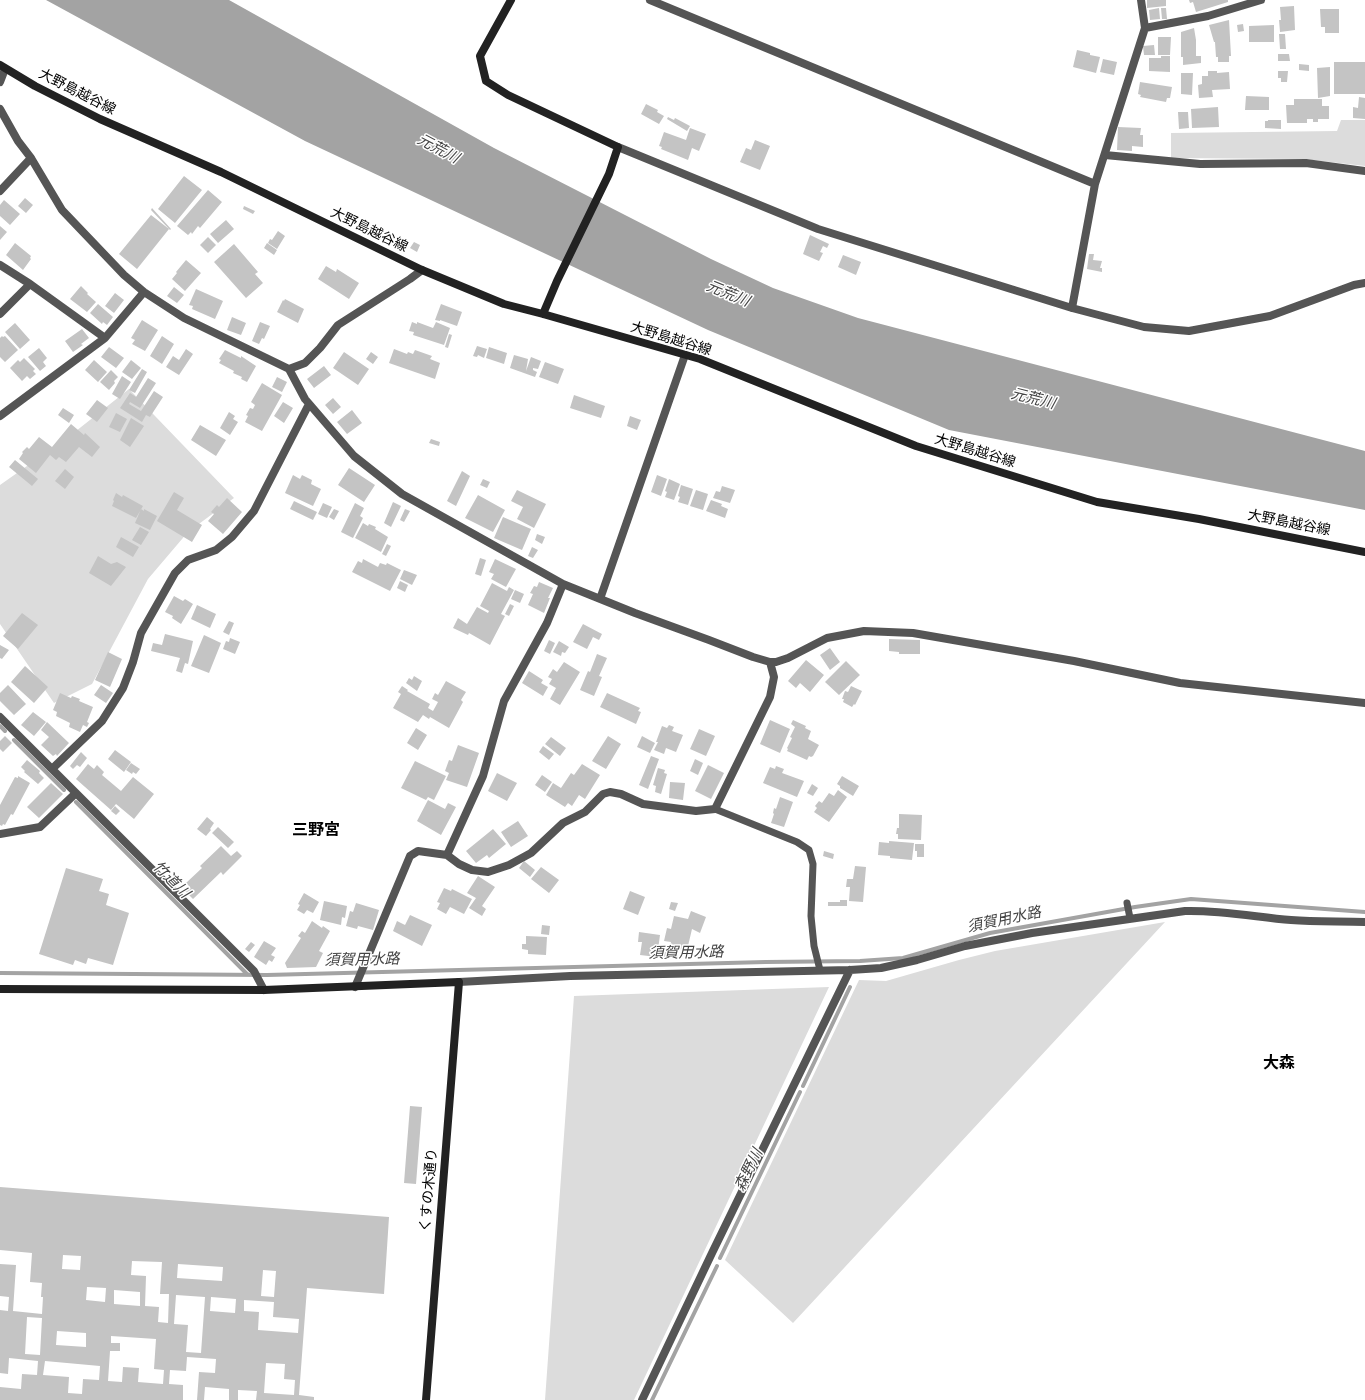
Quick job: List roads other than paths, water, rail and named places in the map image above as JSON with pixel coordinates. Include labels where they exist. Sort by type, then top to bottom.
[{"type":"main road","points":[[511,0],[480,56],[486,81],[508,95],[618,147],[608,174],[543,314]]},
{"type":"main road","name":"大野島越谷線","points":[[2,67],[100,119],[221,172],[422,270],[504,304],[700,359],[916,446],[1097,502],[1199,519],[1365,552]]},
{"type":"main road","points":[[0,989],[264,990],[459,982]]},
{"type":"main road","name":"くすの木通り","points":[[426,1400],[459,982]]},
{"type":"street","points":[[650,0],[1096,184]]},
{"type":"street","points":[[1072,308],[1096,184],[1145,28],[1141,0]]},
{"type":"street","points":[[1145,28],[1208,16],[1261,0]]},
{"type":"street","points":[[0,82],[2,67]]},
{"type":"street","points":[[0,109],[18,141],[62,210],[124,275],[144,292],[184,318],[289,369],[305,399],[354,456],[402,494],[563,584],[634,613],[770,662],[776,662],[788,658],[827,638],[864,631],[913,633],[1074,661],[1180,683],[1365,703]]},
{"type":"street","points":[[618,147],[818,229],[1072,308],[1144,327],[1189,331],[1270,316],[1354,285],[1365,283]]},
{"type":"street","points":[[1104,155],[1200,164],[1306,163],[1365,171]]},
{"type":"street","points":[[0,191],[30,158]]},
{"type":"street","points":[[0,265],[30,284],[105,338]]},
{"type":"street","points":[[289,369],[305,363],[320,348],[338,325],[410,280],[422,270]]},
{"type":"street","points":[[0,314],[30,284]]},
{"type":"street","points":[[0,416],[105,338],[144,292]]},
{"type":"street","points":[[600,599],[685,355]]},
{"type":"street","points":[[52,769],[102,722],[123,688],[133,662],[141,633],[175,573],[188,560],[216,550],[232,537],[254,510],[309,404]]},
{"type":"street","points":[[447,855],[483,776],[504,701],[547,623],[563,584]]},
{"type":"street","points":[[355,987],[410,856],[418,851],[447,855],[459,864],[472,870],[488,872],[509,865],[531,853],[563,823],[585,812],[603,794],[610,792],[621,794],[643,804],[696,811],[715,809],[770,698],[774,678],[770,662]]},
{"type":"street","points":[[0,717],[254,971],[264,990]]},
{"type":"street","points":[[0,834],[40,827],[76,792]]},
{"type":"street","points":[[459,982],[570,976],[850,970],[880,968],[917,960],[965,946],[1032,933],[1185,911],[1206,910],[1292,920],[1365,922]]},
{"type":"street","points":[[642,1400],[850,970]]},
{"type":"lane","points":[[715,809],[797,842],[809,850],[813,864],[811,916],[814,946],[820,970]]},
{"type":"lane","points":[[1128,903],[1130,918]]},
{"type":"water","name":"元荒川","points":[[46,0],[229,0],[494,148],[711,259],[773,288],[858,318],[1365,451],[1365,510],[949,430],[708,330],[305,141]]},
{"type":"waterway","name":"竹道川","points":[[0,726],[5,731]]},
{"type":"waterway","name":"竹道川","points":[[14,740],[64,790]]},
{"type":"waterway","name":"竹道川","points":[[76,802],[248,975]]},
{"type":"waterway","name":"須賀用水路","points":[[0,973],[267,975],[766,962],[860,961],[903,958],[990,933],[1135,907],[1191,899],[1365,912]]},
{"type":"waterway","name":"森野川","points":[[803,1086],[850,987]]},
{"type":"waterway","name":"森野川","points":[[720,1258],[800,1092]]},
{"type":"waterway","name":"森野川","points":[[652,1400],[717,1266]]},
{"type":"district","name":"三野宮","points":[[316,830]]},
{"type":"district","name":"大森","points":[[1279,1063]]}]
